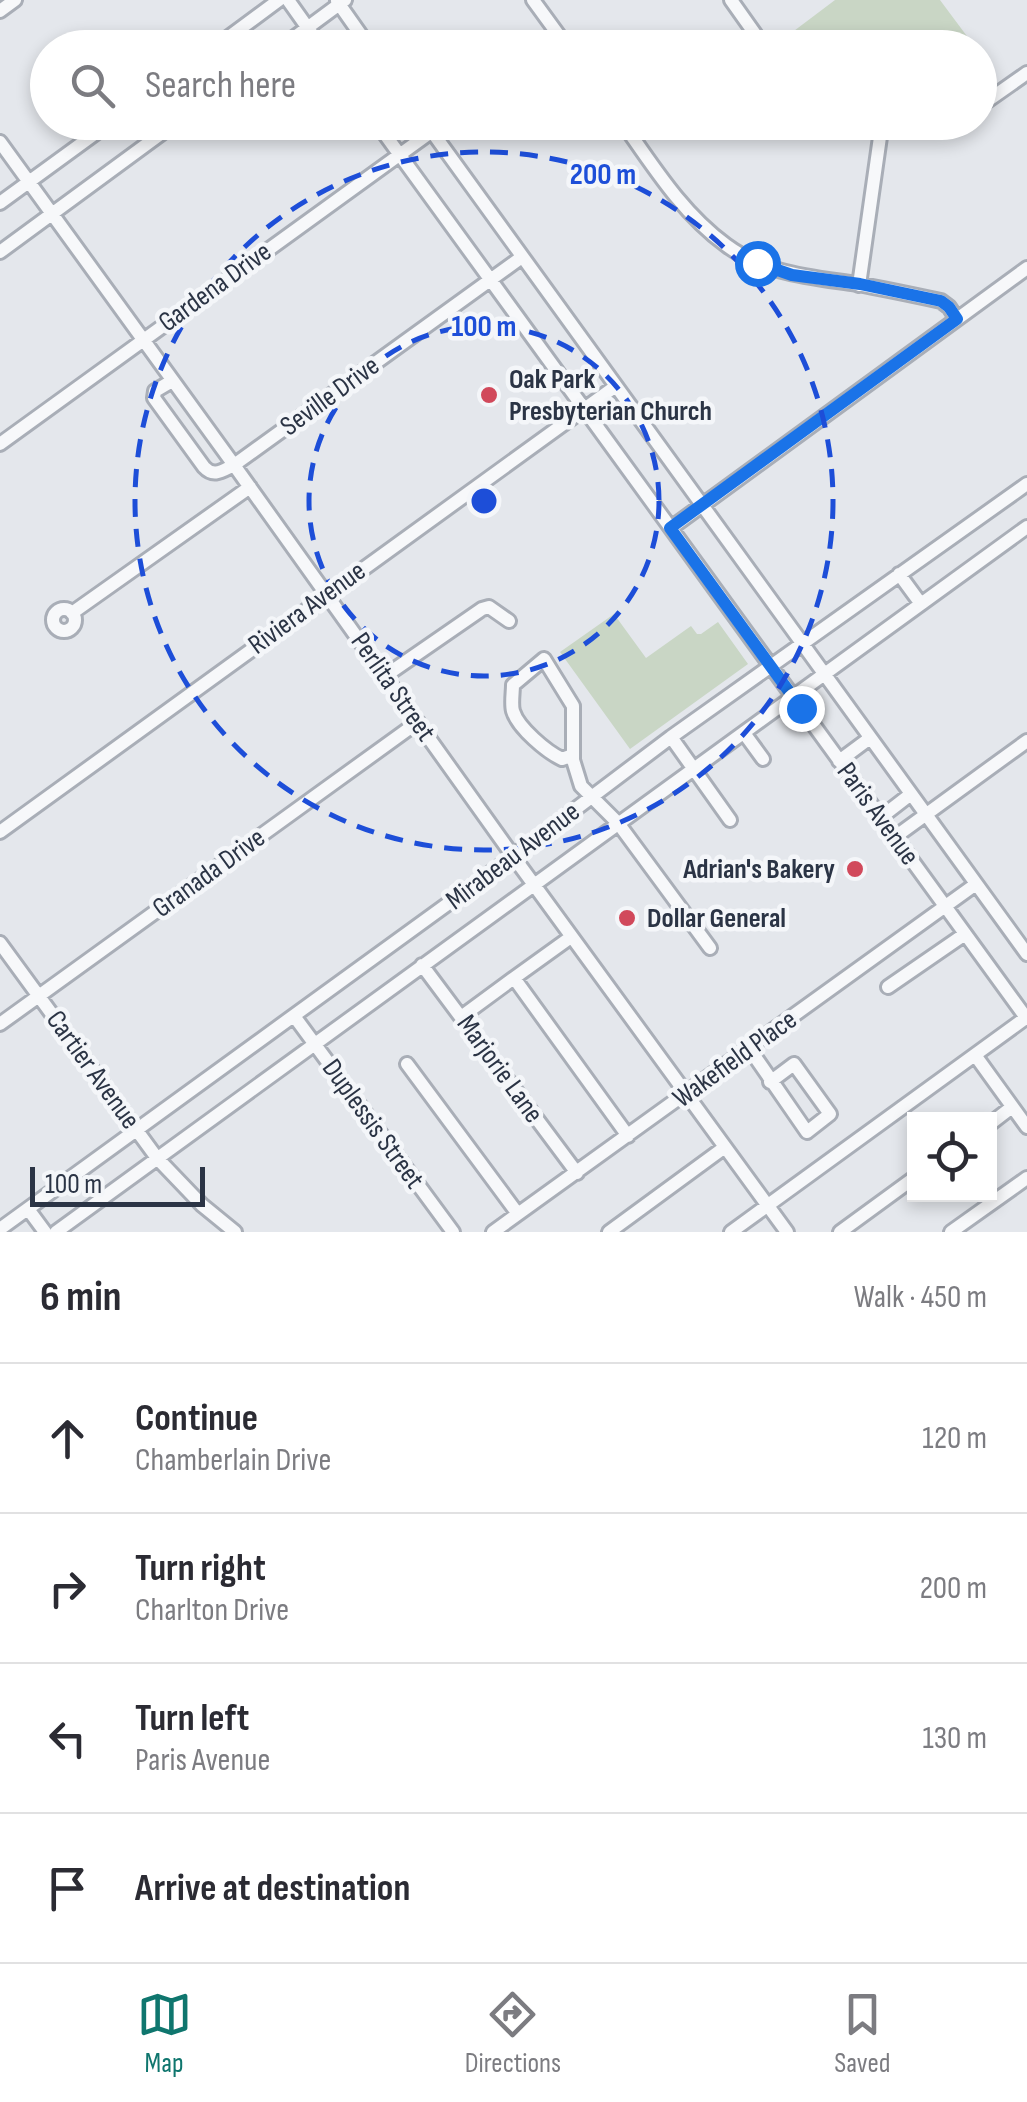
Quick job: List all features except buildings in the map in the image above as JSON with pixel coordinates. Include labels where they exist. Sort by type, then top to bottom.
[{"type":"street","points":[[0,11],[16,0]]},
{"type":"street","points":[[239,30],[280,0]]},
{"type":"street","points":[[288,0],[307,28]]},
{"type":"street","points":[[533,0],[555,30]]},
{"type":"street","points":[[731,0],[753,30]]},
{"type":"street","points":[[304,30],[340,1],[359,30]]},
{"type":"street","points":[[997,94],[1027,72]]},
{"type":"street","points":[[0,203],[86,140]]},
{"type":"street","points":[[0,252],[153,140]]},
{"type":"street","name":"Paris Avenue","points":[[390,140],[793,697],[807,727],[839,760],[1027,1018]]},
{"type":"street","name":"Gardena Drive","points":[[0,444],[415,140]]},
{"type":"street","name":"Paris Avenue","points":[[437,140],[1027,954]]},
{"type":"street","points":[[635,140],[674,196],[698,222],[757,263],[792,275],[941,301],[957,319]]},
{"type":"street","points":[[860,284],[880,140]]},
{"type":"street","name":"Perlita Street","points":[[0,142],[787,1232]]},
{"type":"street","name":"Seville Drive","points":[[234,465],[522,257]]},
{"type":"street","points":[[670,528],[1027,268]]},
{"type":"street","points":[[172,381],[155,391],[154,398],[204,467],[216,474],[234,465]]},
{"type":"street","name":"Riviera Avenue","points":[[0,832],[616,386]]},
{"type":"street","name":"Mirabeau Avenue","points":[[0,1230],[671,737],[1027,484]]},
{"type":"street","points":[[72,613],[250,487]]},
{"type":"street","name":"Mirabeau Avenue","points":[[56,1232],[1027,528]]},
{"type":"street","points":[[900,574],[921,604]]},
{"type":"street","points":[[386,676],[482,609],[489,607],[509,621]]},
{"type":"street","points":[[573,754],[562,759],[553,755],[513,711],[513,685],[544,660],[572,706],[573,754],[581,786],[618,824],[710,948]]},
{"type":"street","name":"Granada Drive","points":[[0,1024],[418,722]]},
{"type":"street","points":[[744,733],[763,759]]},
{"type":"street","points":[[671,737],[730,820]]},
{"type":"street","points":[[839,760],[870,738]]},
{"type":"street","points":[[895,837],[1027,741]]},
{"type":"street","points":[[880,818],[911,794]]},
{"type":"street","name":"Wakefield Place","points":[[493,1232],[976,884]]},
{"type":"street","points":[[888,988],[965,934]]},
{"type":"street","points":[[462,1017],[572,937]]},
{"type":"street","name":"Cartier Avenue","points":[[0,943],[157,1158],[202,1206],[235,1232]]},
{"type":"street","name":"Marjorie Lane","points":[[422,964],[577,1174]]},
{"type":"street","points":[[514,978],[628,1136]]},
{"type":"street","name":"Duplessis Street","points":[[294,1016],[453,1232]]},
{"type":"street","points":[[731,1232],[1027,1018]]},
{"type":"street","points":[[749,1048],[770,1082],[807,1132],[830,1114],[794,1064],[770,1082]]},
{"type":"street","points":[[975,1055],[1027,1128]]},
{"type":"street","points":[[407,1064],[518,1214]]},
{"type":"street","points":[[997,1119],[1012,1107]]},
{"type":"street","points":[[610,1232],[725,1148]]},
{"type":"street","points":[[952,1232],[1027,1178]]},
{"type":"street","points":[[840,1232],[907,1183]]},
{"type":"street","points":[[28,1209],[45,1232]]},
{"type":"path","points":[[597,417],[616,403]]},
{"type":"green space","points":[[835,0],[940,0],[962,30],[795,30]]},
{"type":"green space","points":[[614,614],[646,658],[691,626],[701,634],[718,622],[748,664],[630,749],[560,652]]},
{"type":"place","name":"Oak Park Presbyterian Church","points":[[489,395]]},
{"type":"place","name":"Adrian's Bakery","points":[[855,869]]},
{"type":"place","name":"Dollar General","points":[[627,918]]},
{"type":"route","points":[[757,263],[792,275],[941,301],[957,319],[670,528],[801,708]]}]
